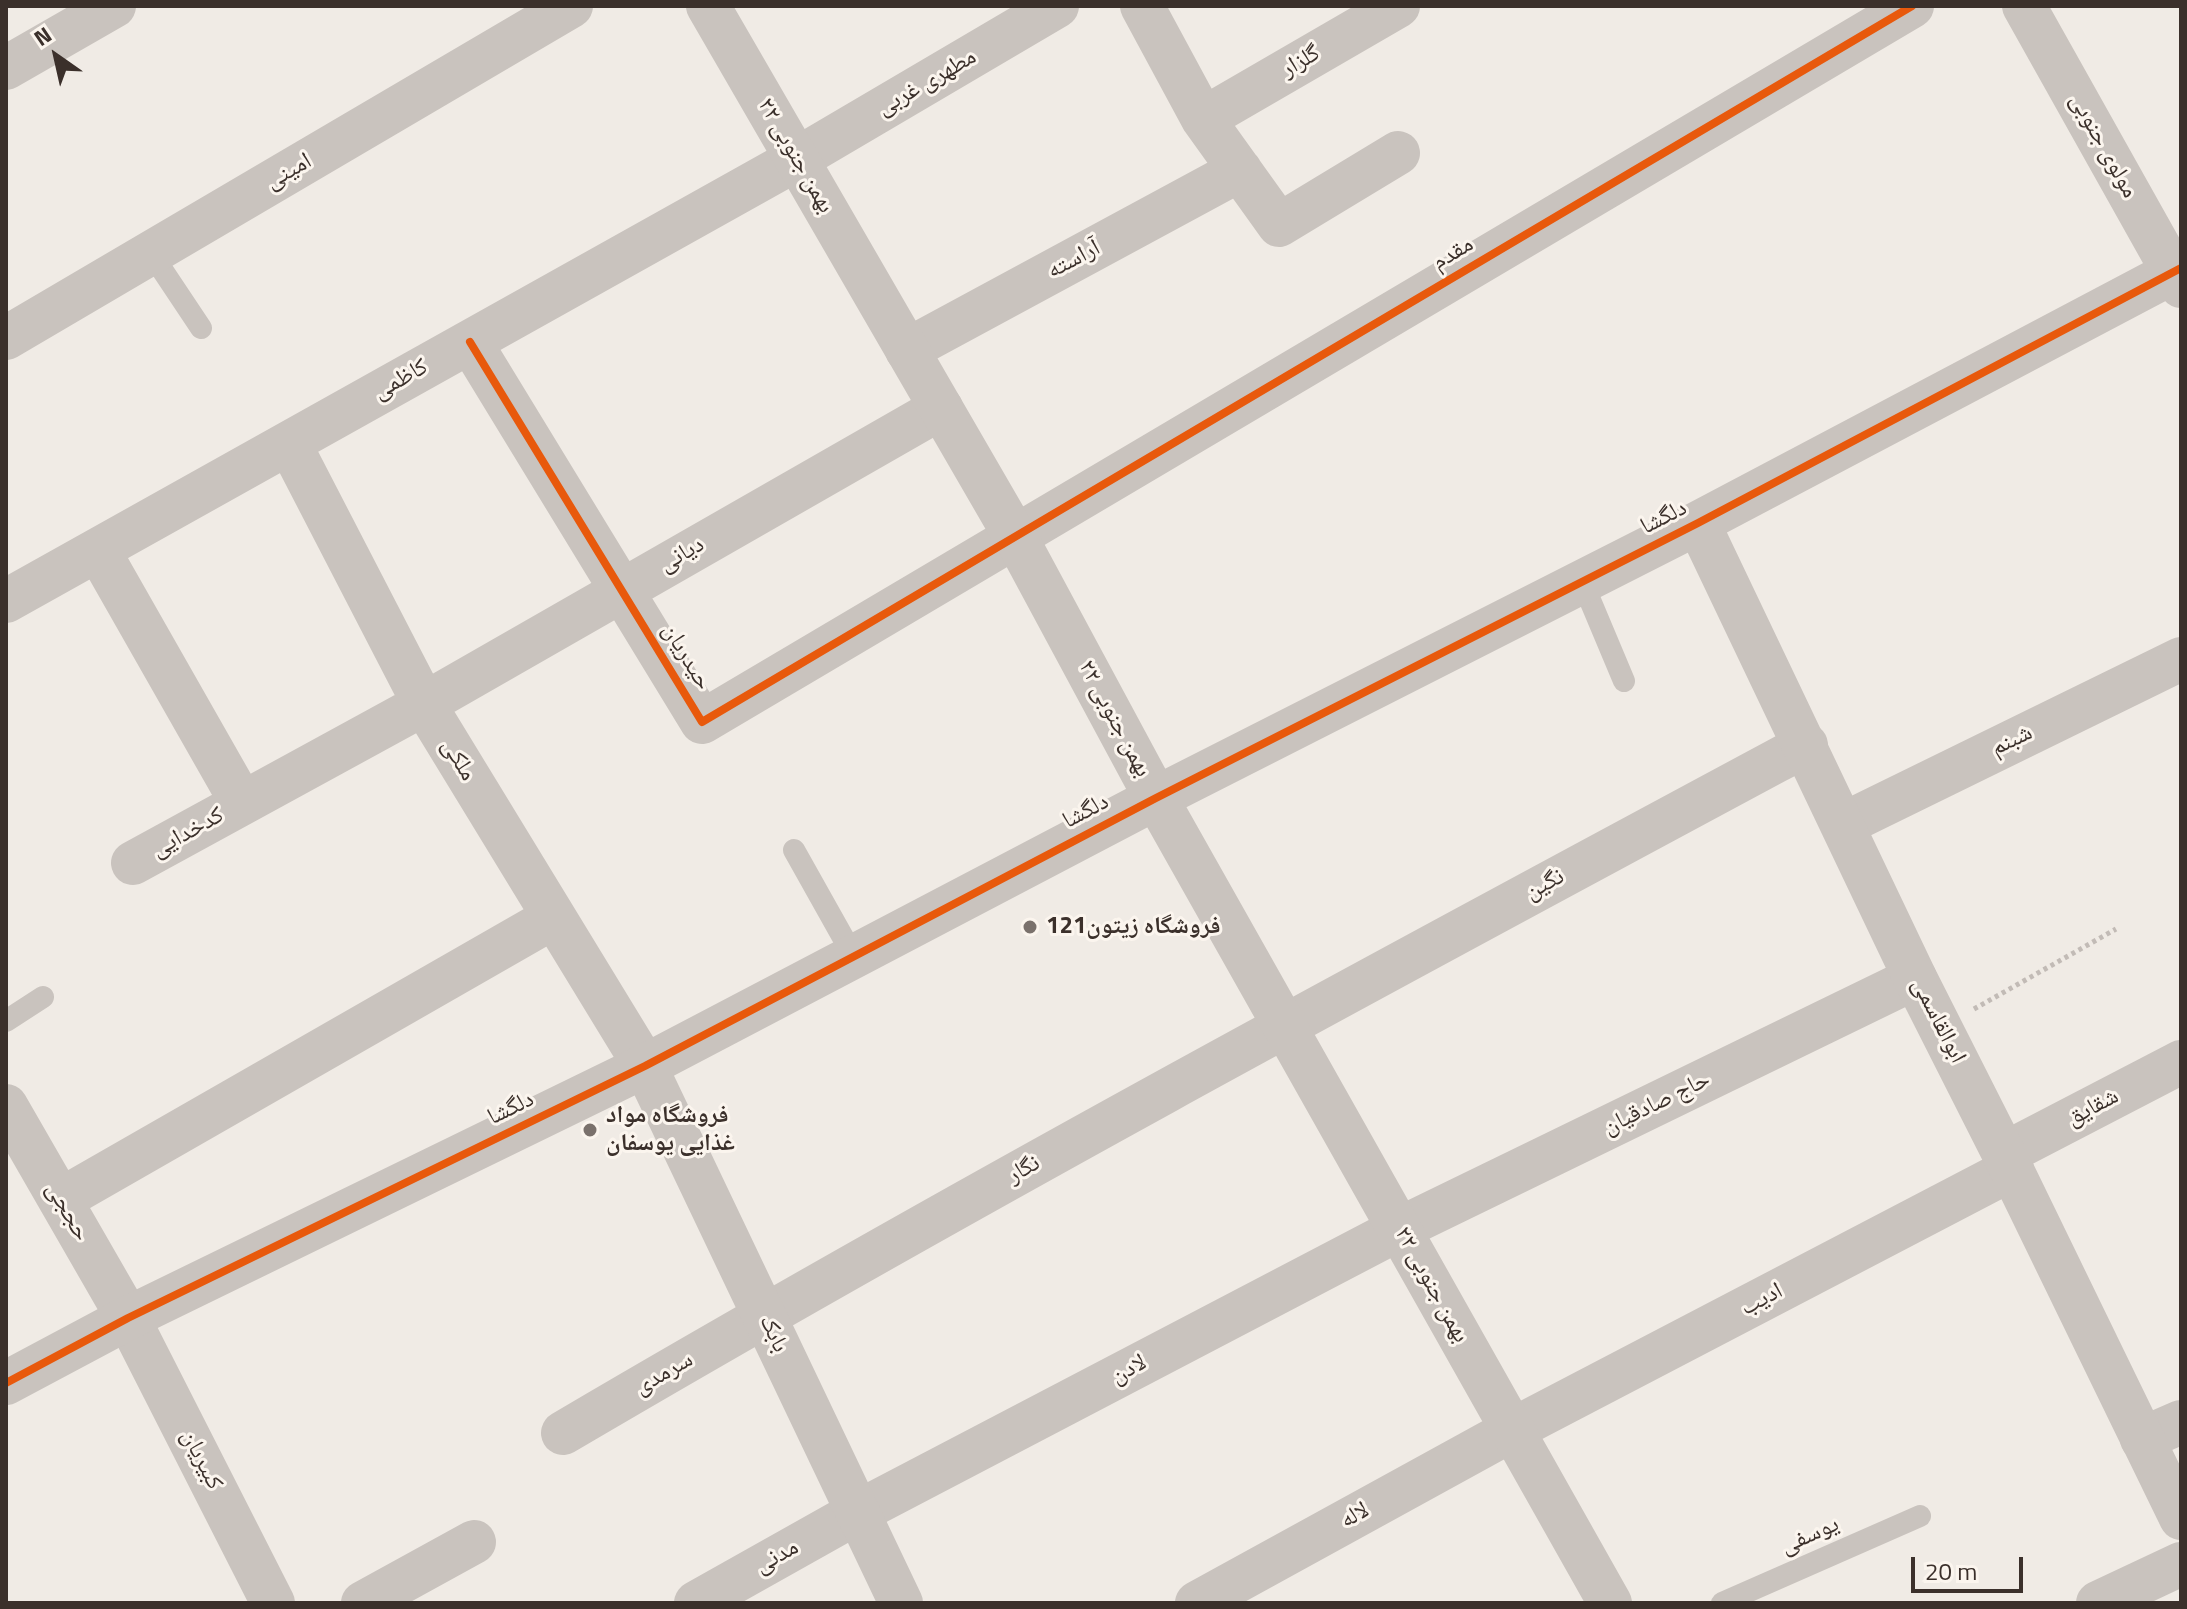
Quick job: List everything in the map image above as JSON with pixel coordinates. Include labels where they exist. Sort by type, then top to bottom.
[{"type":"street","points":[[6,68],[114,6]]},
{"type":"street","name":"امینی","points":[[6,338],[571,6]]},
{"type":"street","name":"۲۲ بهمن جنوبی","points":[[708,6],[1015,536],[1156,798],[1512,1430],[1599,1599]]},
{"type":"street","name":"مطهری غربی","points":[[797,159],[1057,6]]},
{"type":"street","points":[[1142,6],[1203,119],[1279,225],[1398,153]]},
{"type":"street","name":"گلزار","points":[[1203,119],[1398,6]]},
{"type":"street","name":"مقدم","points":[[1015,536],[1912,6]]},
{"type":"street","name":"مولوی جنوبی","points":[[2024,6],[2179,275]]},
{"type":"street","name":"کاظمی","points":[[6,601],[797,159]]},
{"type":"street","name":"آراسته","points":[[907,350],[1240,170]]},
{"type":"street","name":"دلگشا","points":[[6,1383],[128,1318],[645,1066],[1156,798],[2179,275]]},
{"type":"street","name":"حیدریان","points":[[470,342],[702,722],[1015,536]]},
{"type":"street","name":"دیانی","points":[[424,704],[941,408]]},
{"type":"street","name":"ملکی","points":[[289,443],[424,704],[645,1066]]},
{"type":"street","name":"ابوالقاسمی","points":[[1698,523],[1915,978],[2008,1162],[2162,1430],[2181,1518]]},
{"type":"street","points":[[98,550],[242,803]]},
{"type":"street","name":"شبنم","points":[[1844,824],[2181,659]]},
{"type":"street","name":"کدخدایی","points":[[133,863],[424,704]]},
{"type":"street","name":"نگین","points":[[1284,1025],[1806,745]]},
{"type":"street","points":[[60,1200],[554,917]]},
{"type":"street","name":"حاج صادقیان","points":[[1399,1229],[1915,978]]},
{"type":"street","name":"نگار","points":[[764,1314],[1284,1025]]},
{"type":"street","name":"شقایق","points":[[2008,1162],[2181,1062]]},
{"type":"street","name":"بابک","points":[[645,1066],[901,1603]]},
{"type":"street","name":"حججی","points":[[6,1106],[128,1318]]},
{"type":"street","name":"ادیب","points":[[1512,1430],[2008,1162]]},
{"type":"street","name":"لادن","points":[[858,1512],[1399,1229]]},
{"type":"street","name":"سرمدی","points":[[563,1433],[764,1314]]},
{"type":"street","name":"کبیریان","points":[[128,1318],[273,1603]]},
{"type":"street","name":"لاله","points":[[1197,1603],[1512,1430]]},
{"type":"street","name":"مدنی","points":[[696,1603],[858,1512]]},
{"type":"street","points":[[363,1603],[474,1542]]},
{"type":"street","points":[[2098,1603],[2181,1564]]},
{"type":"lane","points":[[151,253],[201,328]]},
{"type":"lane","points":[[1582,581],[1624,681]]},
{"type":"lane","points":[[794,850],[854,957]]},
{"type":"lane","points":[[6,1021],[43,997]]},
{"type":"lane","name":"یوسفی","points":[[1722,1603],[1920,1516]]},
{"type":"path","points":[[1941,1028],[2116,929]]},
{"type":"cycle path","points":[[470,342],[702,722],[1912,6]]},
{"type":"cycle path","points":[[6,1383],[128,1318],[645,1066],[1156,798],[1698,523],[2181,268]]},
{"type":"place","name":"فروشگاه زیتون121","points":[[1030,927]]},
{"type":"place","name":"فروشگاه مواد غذایی یوسفان","points":[[590,1130]]}]
